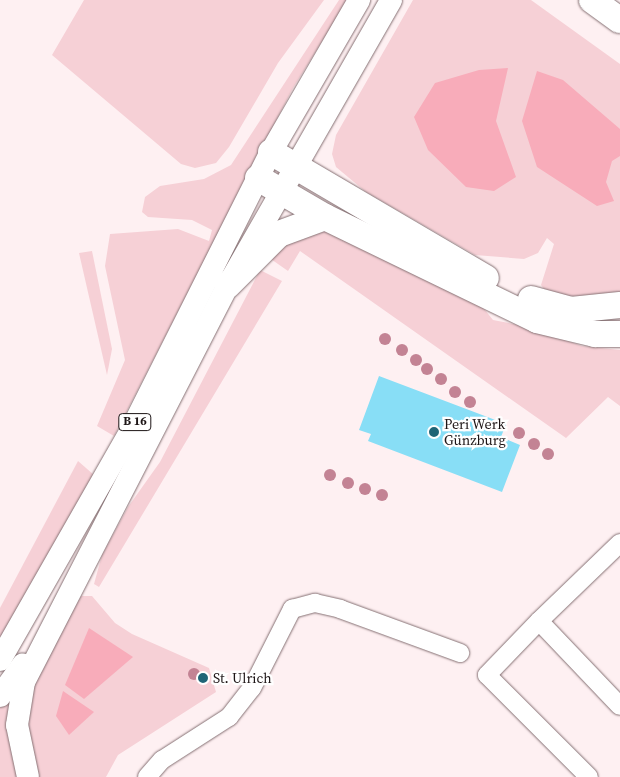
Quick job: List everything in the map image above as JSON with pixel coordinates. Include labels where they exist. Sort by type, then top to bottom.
[{"type":"highway","points":[[592,0],[620,20]]},
{"type":"highway","points":[[271,152],[436,250],[540,303],[571,310],[620,305]]},
{"type":"highway","points":[[269,184],[325,217],[537,320],[595,334],[620,334]]},
{"type":"highway","points":[[228,285],[279,234],[325,217]]},
{"type":"main road","name":"B 16","points":[[0,696],[54,620],[228,285],[269,184],[271,152],[358,0]]},
{"type":"main road","name":"B 16","points":[[0,660],[269,184],[294,165],[392,0]]},
{"type":"main road","points":[[28,777],[17,725],[19,703],[24,682],[54,620]]},
{"type":"lane","points":[[589,777],[487,675],[539,621],[620,543]]},
{"type":"lane","points":[[147,777],[162,760],[229,717],[252,688],[292,609],[315,603],[340,609],[460,653]]},
{"type":"lane","points":[[539,621],[620,706]]},
{"type":"shaded area","points":[[84,0],[324,0],[278,63],[229,147],[216,163],[195,168],[181,164],[52,55]]},
{"type":"shaded area","points":[[339,0],[348,0],[293,88],[114,436],[97,426],[125,360],[105,266],[110,234],[178,229],[209,241],[212,230],[192,220],[148,217],[142,212],[145,197],[160,186],[204,179],[231,165]]},
{"type":"shaded area","points":[[413,0],[531,0],[620,64],[620,297],[578,302],[547,293],[541,285],[554,244],[547,238],[538,253],[524,259],[475,255],[366,192],[336,167],[332,154],[336,135]]},
{"type":"shaded area","points":[[508,68],[496,121],[516,177],[494,191],[466,187],[428,150],[414,117],[435,83],[479,70]]},
{"type":"shaded area","points":[[537,71],[563,80],[620,129],[620,156],[612,161],[606,182],[614,201],[597,206],[537,167],[522,121]]},
{"type":"shaded area","points":[[331,230],[481,305],[493,320],[529,327],[582,346],[620,350],[620,406],[608,397],[566,438],[300,251],[288,271],[268,257],[305,232]]},
{"type":"shaded area","points":[[92,251],[112,349],[107,375],[79,253]]},
{"type":"shaded area","points":[[260,270],[282,281],[99,587],[94,584],[102,555],[128,507],[160,462]]},
{"type":"shaded area","points":[[78,461],[94,475],[0,641],[0,608]]},
{"type":"shaded area","points":[[81,596],[92,596],[115,623],[132,634],[209,668],[216,692],[118,755],[106,777],[38,777],[26,727],[37,673]]},
{"type":"shaded area","points":[[89,628],[133,657],[84,699],[65,685]]},
{"type":"shaded area","points":[[14,690],[20,777],[0,777],[0,708]]},
{"type":"shaded area","points":[[63,691],[94,712],[69,735],[56,716]]},
{"type":"building","name":"Peri Werk Günzburg","points":[[379,376],[506,424],[501,437],[520,445],[502,492],[368,441],[371,434],[359,430]]},
{"type":"place","name":"Peri Werk Günzburg","points":[[434,432]]},
{"type":"place","name":"St. Ulrich","points":[[203,678]]}]
